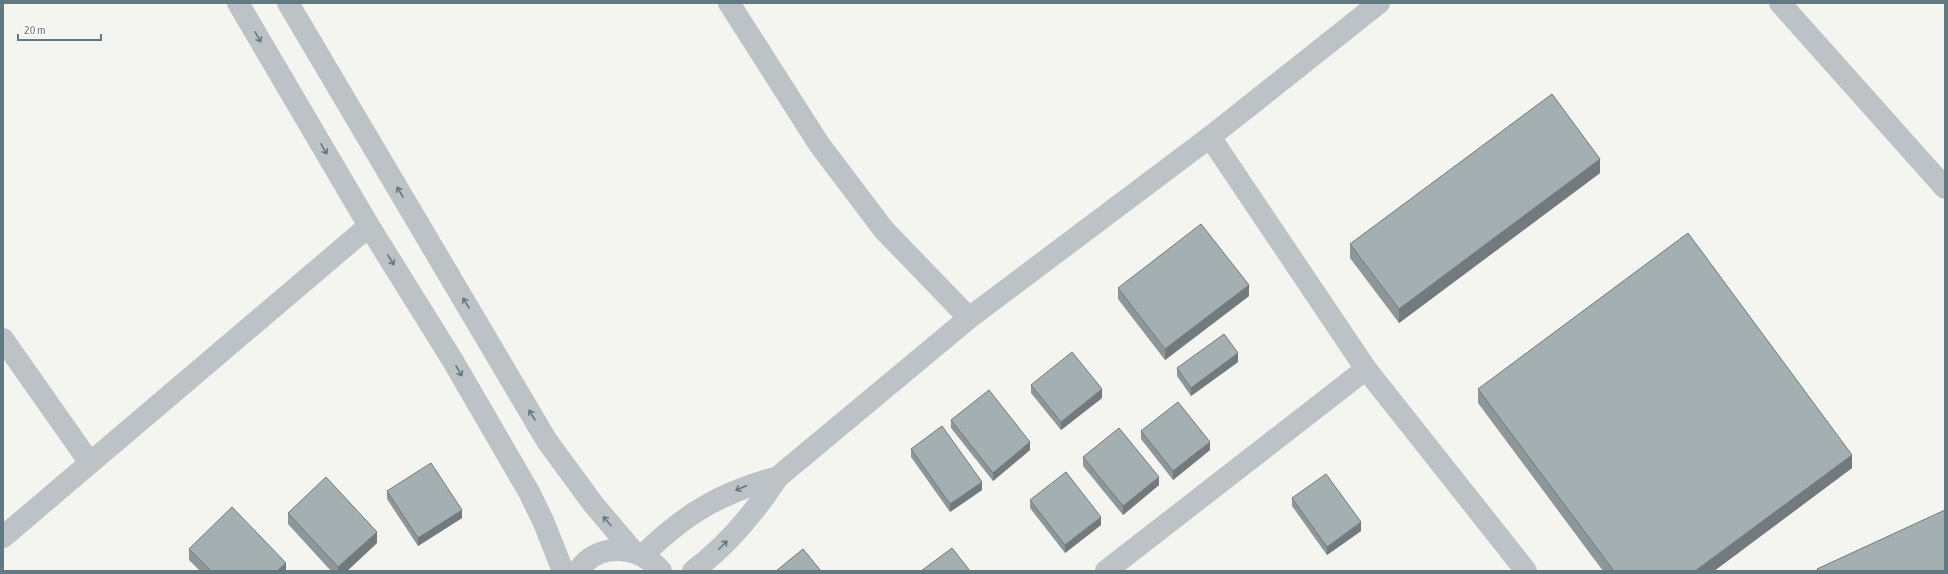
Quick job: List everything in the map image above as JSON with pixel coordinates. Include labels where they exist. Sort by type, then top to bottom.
[{"type":"street","points":[[238,3],[369,226],[453,361],[529,492],[544,522],[563,571]]},
{"type":"street","points":[[288,3],[547,441],[594,505],[638,553],[655,563],[661,571]]},
{"type":"street","points":[[729,3],[819,144],[884,230],[969,318]]},
{"type":"street","points":[[694,571],[741,527],[761,503],[778,477],[969,318],[1210,137],[1379,3]]},
{"type":"street","points":[[1780,3],[1945,188]]},
{"type":"street","points":[[1210,137],[1366,369],[1526,571]]},
{"type":"street","points":[[3,537],[369,226]]},
{"type":"street","points":[[3,339],[90,463]]},
{"type":"street","points":[[1106,571],[1366,369]]},
{"type":"street","points":[[578,571],[593,557],[605,551],[619,549],[638,553],[691,513],[718,498],[748,485],[778,477]]},
{"type":"building","points":[[1552,94],[1600,159],[1399,309],[1350,244]]},
{"type":"building","points":[[1201,224],[1249,285],[1165,349],[1118,288]]},
{"type":"building","points":[[1688,233],[1852,455],[1695,571],[1614,571],[1478,389]]},
{"type":"building","points":[[1224,334],[1238,353],[1191,388],[1177,368]]},
{"type":"building","points":[[1072,352],[1102,389],[1061,422],[1031,385]]},
{"type":"building","points":[[989,390],[1030,442],[993,473],[951,420]]},
{"type":"building","points":[[1178,402],[1210,442],[1173,471],[1141,431]]},
{"type":"building","points":[[942,426],[982,482],[950,504],[911,449]]},
{"type":"building","points":[[1119,428],[1159,477],[1123,506],[1083,457]]},
{"type":"building","points":[[431,463],[462,510],[418,538],[387,491]]},
{"type":"building","points":[[1066,472],[1101,517],[1065,545],[1030,500]]},
{"type":"building","points":[[1326,474],[1361,522],[1327,547],[1292,498]]},
{"type":"building","points":[[326,477],[377,532],[338,567],[288,513]]},
{"type":"building","points":[[232,507],[286,563],[277,571],[211,571],[189,549]]},
{"type":"building","points":[[1945,510],[1945,571],[1818,571],[1817,569]]},
{"type":"building","points":[[952,548],[970,571],[921,571]]},
{"type":"building","points":[[803,549],[821,571],[776,571]]}]
